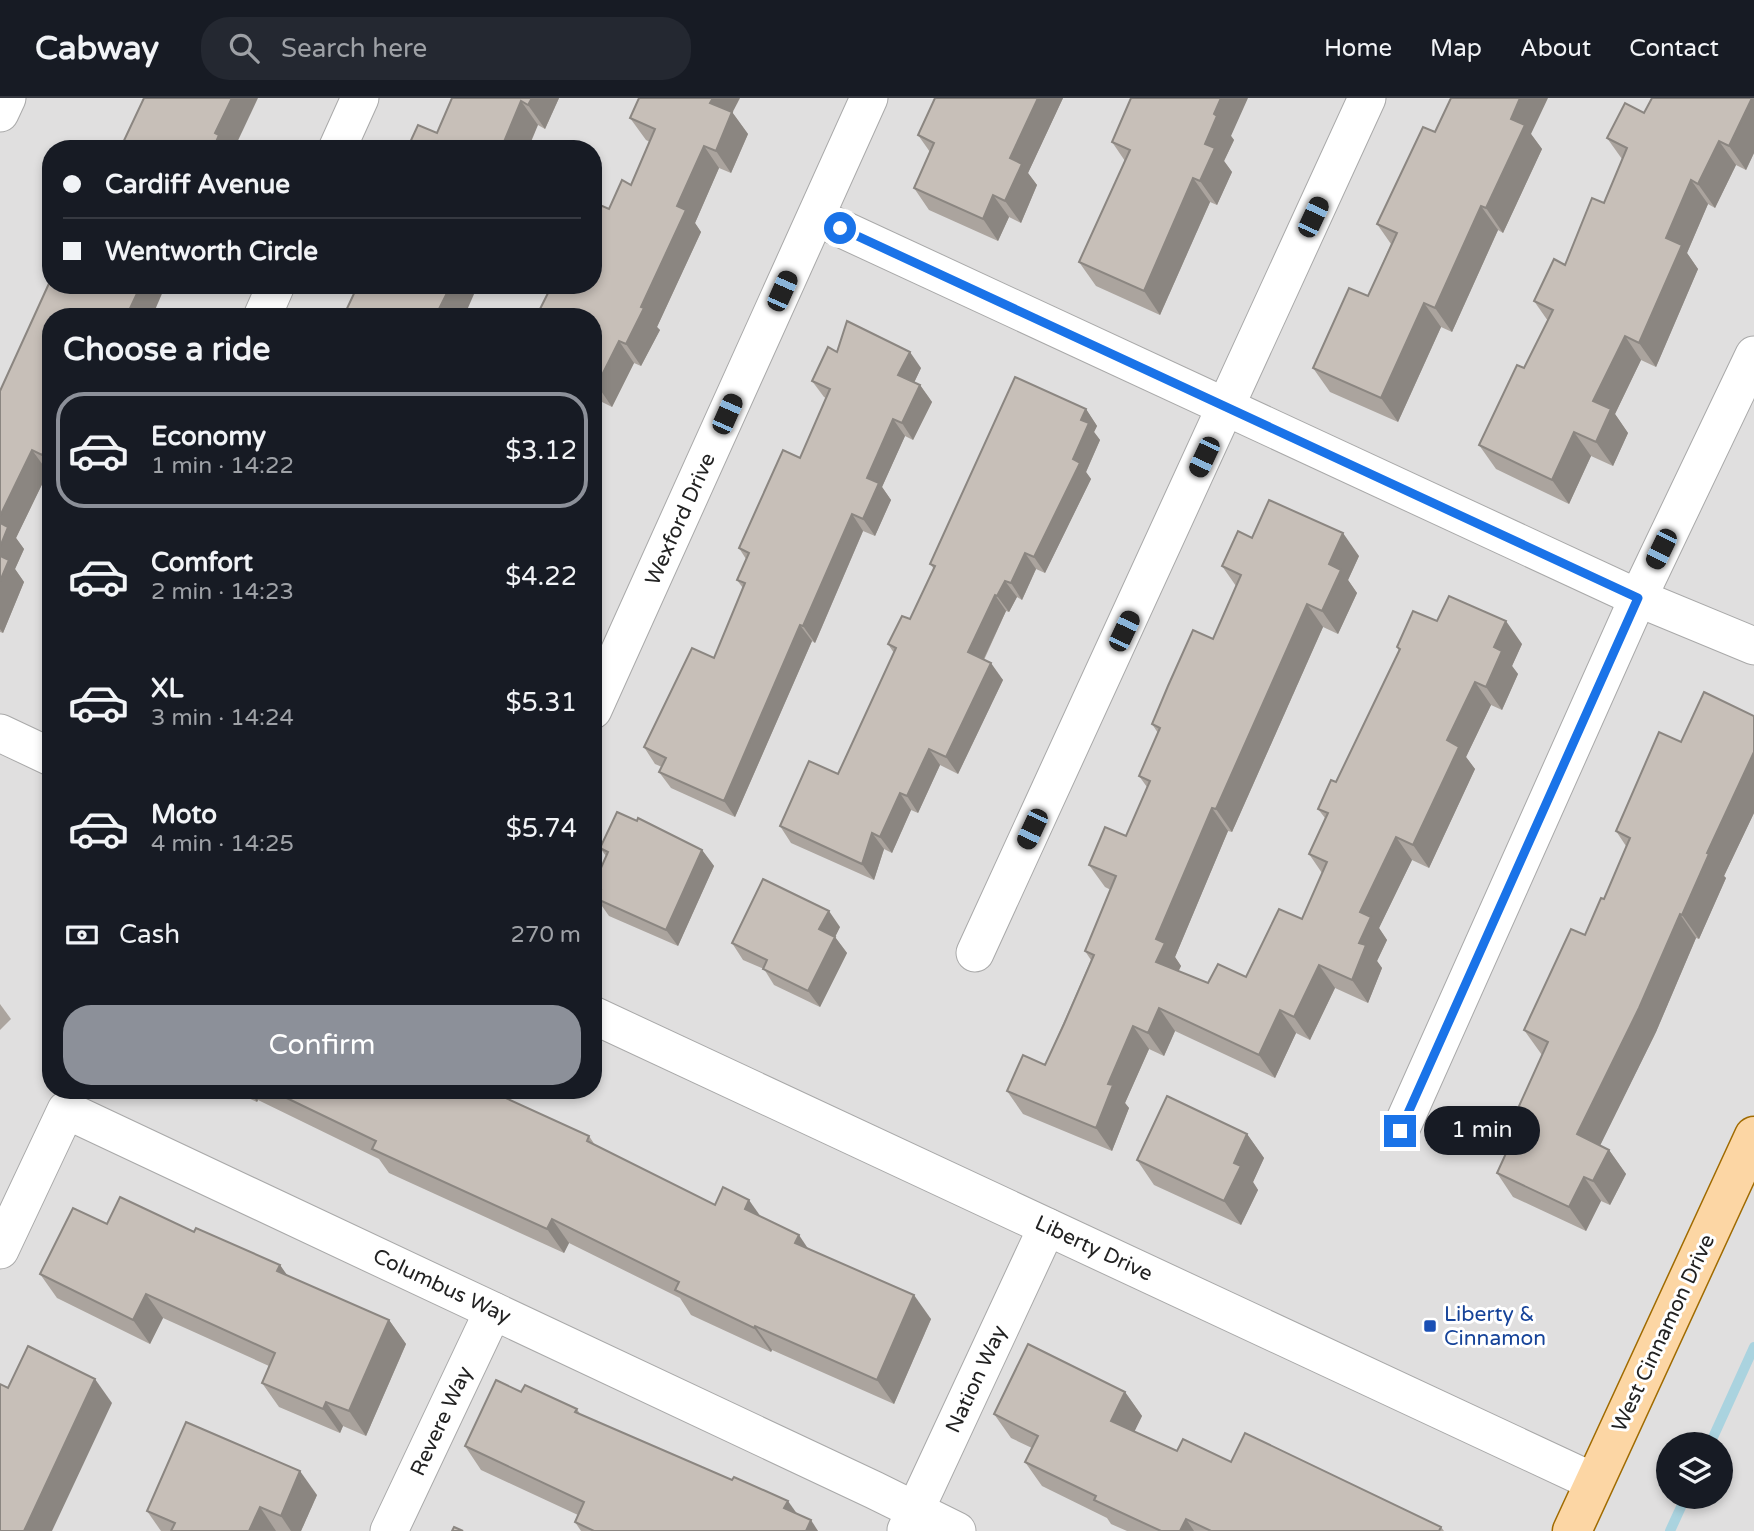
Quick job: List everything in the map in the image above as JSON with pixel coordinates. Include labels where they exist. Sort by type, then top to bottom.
[{"type":"main road","name":"West Cinnamon Drive","points":[[1572,1531],[1754,1136]]},
{"type":"street","points":[[0,113],[7,98]]},
{"type":"street","points":[[341,140],[360,98]]},
{"type":"street","name":"Wexford Drive","points":[[602,690],[869,98]]},
{"type":"street","points":[[975,953],[1367,98]]},
{"type":"street","points":[[816,217],[1638,598],[1754,646]]},
{"type":"street","points":[[1400,1131],[1638,598],[1754,355]]},
{"type":"street","points":[[0,733],[42,753]]},
{"type":"street","name":"Liberty Drive","points":[[602,1019],[1594,1482]]},
{"type":"street","name":"Columbus Way","points":[[0,1250],[66,1110],[493,1311],[910,1521],[957,1531]]},
{"type":"street","name":"Nation Way","points":[[910,1521],[1047,1227]]},
{"type":"street","name":"Revere Way","points":[[389,1531],[493,1311]]},
{"type":"shaded area","points":[[0,98],[1754,98],[1754,1531],[0,1531]]},
{"type":"building","points":[[144,98],[232,98],[215,133],[219,135],[217,140],[124,140]]},
{"type":"building","points":[[452,98],[532,98],[528,105],[521,101],[505,140],[411,140],[418,125],[437,133]]},
{"type":"building","points":[[639,98],[713,98],[710,103],[732,112],[716,151],[704,146],[677,206],[686,210],[641,307],[644,308],[626,344],[619,341],[602,375],[602,308],[540,308],[548,294],[602,294],[602,206],[609,209],[622,180],[631,185],[655,129],[630,118]]},
{"type":"building","points":[[935,98],[1038,98],[1010,158],[1022,164],[1005,201],[993,195],[983,219],[914,188],[934,143],[918,135]]},
{"type":"building","points":[[1131,98],[1221,98],[1214,114],[1217,116],[1205,144],[1215,148],[1200,181],[1193,178],[1144,291],[1079,262],[1130,150],[1112,142]]},
{"type":"building","points":[[1451,98],[1520,98],[1511,119],[1525,125],[1486,208],[1481,206],[1435,308],[1424,303],[1381,398],[1313,368],[1349,288],[1368,296],[1397,233],[1377,224],[1423,127],[1435,132]]},
{"type":"building","points":[[1652,98],[1752,98],[1729,146],[1719,141],[1698,184],[1691,180],[1666,238],[1682,245],[1639,343],[1625,336],[1593,401],[1611,409],[1596,442],[1574,432],[1552,480],[1479,445],[1517,365],[1524,368],[1553,310],[1534,301],[1554,259],[1565,265],[1592,198],[1604,203],[1627,148],[1607,138],[1625,103],[1644,113]]},
{"type":"building","points":[[44,294],[137,294],[130,308],[42,308],[42,455],[32,450],[0,516],[0,391]]},
{"type":"building","points":[[354,294],[446,294],[440,308],[347,308]]},
{"type":"building","points":[[847,321],[910,352],[898,375],[920,385],[902,423],[893,419],[867,478],[879,483],[863,519],[852,514],[803,626],[800,625],[724,801],[659,772],[666,758],[644,747],[692,648],[714,658],[745,583],[737,580],[749,553],[739,548],[783,450],[800,458],[830,389],[812,381],[828,347],[837,352]]},
{"type":"building","points":[[1015,377],[1086,409],[1081,420],[1089,423],[1073,459],[1080,463],[1034,557],[1025,553],[1011,583],[1005,581],[997,596],[995,595],[968,652],[991,663],[946,757],[929,749],[907,796],[900,793],[880,837],[872,833],[862,864],[780,826],[809,761],[838,774],[896,648],[888,644],[902,616],[910,619],[935,566],[930,564]]},
{"type":"building","points":[[1269,500],[1343,533],[1329,564],[1341,570],[1322,611],[1307,604],[1216,809],[1212,808],[1156,939],[1165,943],[1156,962],[1208,983],[1218,964],[1246,977],[1279,909],[1302,919],[1327,862],[1309,854],[1328,813],[1318,809],[1331,780],[1336,782],[1400,649],[1397,647],[1413,611],[1437,621],[1449,596],[1506,621],[1494,647],[1502,651],[1486,687],[1475,682],[1447,740],[1459,747],[1413,845],[1396,837],[1360,912],[1371,917],[1359,943],[1366,945],[1352,980],[1319,965],[1294,1017],[1280,1010],[1259,1055],[1159,1008],[1148,1033],[1133,1026],[1108,1084],[1113,1085],[1096,1128],[1007,1091],[1023,1055],[1045,1065],[1064,1024],[1094,955],[1085,951],[1116,876],[1089,865],[1105,827],[1126,836],[1150,781],[1139,776],[1160,728],[1152,724],[1168,686],[1193,630],[1213,639],[1241,575],[1222,566],[1238,531],[1252,538]]},
{"type":"building","points":[[0,523],[8,527],[0,547]]},
{"type":"building","points":[[0,556],[9,560],[0,581]]},
{"type":"building","points":[[1704,692],[1754,716],[1754,752],[1639,1008],[1577,1134],[1609,1150],[1593,1181],[1584,1177],[1569,1207],[1497,1173],[1508,1149],[1501,1146],[1548,1042],[1524,1030],[1571,929],[1585,935],[1601,898],[1604,899],[1630,838],[1616,831],[1659,732],[1681,742]]},
{"type":"building","points":[[617,812],[637,821],[638,818],[702,850],[666,930],[602,901],[602,866],[608,852],[602,849]]},
{"type":"building","points":[[763,879],[829,911],[819,929],[835,937],[808,991],[763,969],[767,960],[732,943]]},
{"type":"building","points":[[1167,1096],[1247,1134],[1234,1163],[1241,1166],[1224,1201],[1137,1160]]},
{"type":"building","points":[[289,1099],[508,1099],[589,1136],[587,1141],[715,1205],[723,1187],[749,1200],[745,1209],[799,1235],[795,1243],[914,1295],[877,1380],[755,1326],[754,1328],[675,1290],[679,1282],[552,1219],[547,1229],[372,1149],[376,1141]]},
{"type":"building","points":[[120,1197],[194,1232],[196,1228],[280,1265],[277,1271],[389,1320],[349,1411],[326,1402],[323,1409],[262,1383],[275,1353],[146,1294],[133,1320],[40,1274],[73,1208],[107,1224]]},
{"type":"building","points":[[1028,1344],[1125,1392],[1111,1421],[1177,1451],[1183,1439],[1231,1462],[1245,1433],[1441,1527],[1439,1531],[1211,1531],[1186,1519],[1180,1531],[1161,1531],[1094,1500],[1096,1496],[1025,1462],[1038,1436],[994,1414]]},
{"type":"building","points":[[28,1346],[95,1379],[24,1531],[0,1531],[0,1384],[8,1388]]},
{"type":"building","points":[[496,1380],[521,1392],[525,1385],[577,1409],[575,1412],[732,1480],[734,1477],[788,1501],[784,1508],[811,1520],[806,1531],[594,1531],[575,1522],[584,1502],[465,1446]]},
{"type":"building","points":[[186,1422],[300,1471],[281,1516],[260,1507],[249,1531],[171,1531],[175,1523],[147,1511]]},
{"type":"waterway","points":[[1715,1432],[1754,1347]]},
{"type":"waterway","points":[[1670,1531],[1680,1509]]},
{"type":"place","name":"Liberty & Cinnamon","points":[[1430,1326]]},
{"type":"route","points":[[840,228],[1638,598],[1400,1131]]}]
